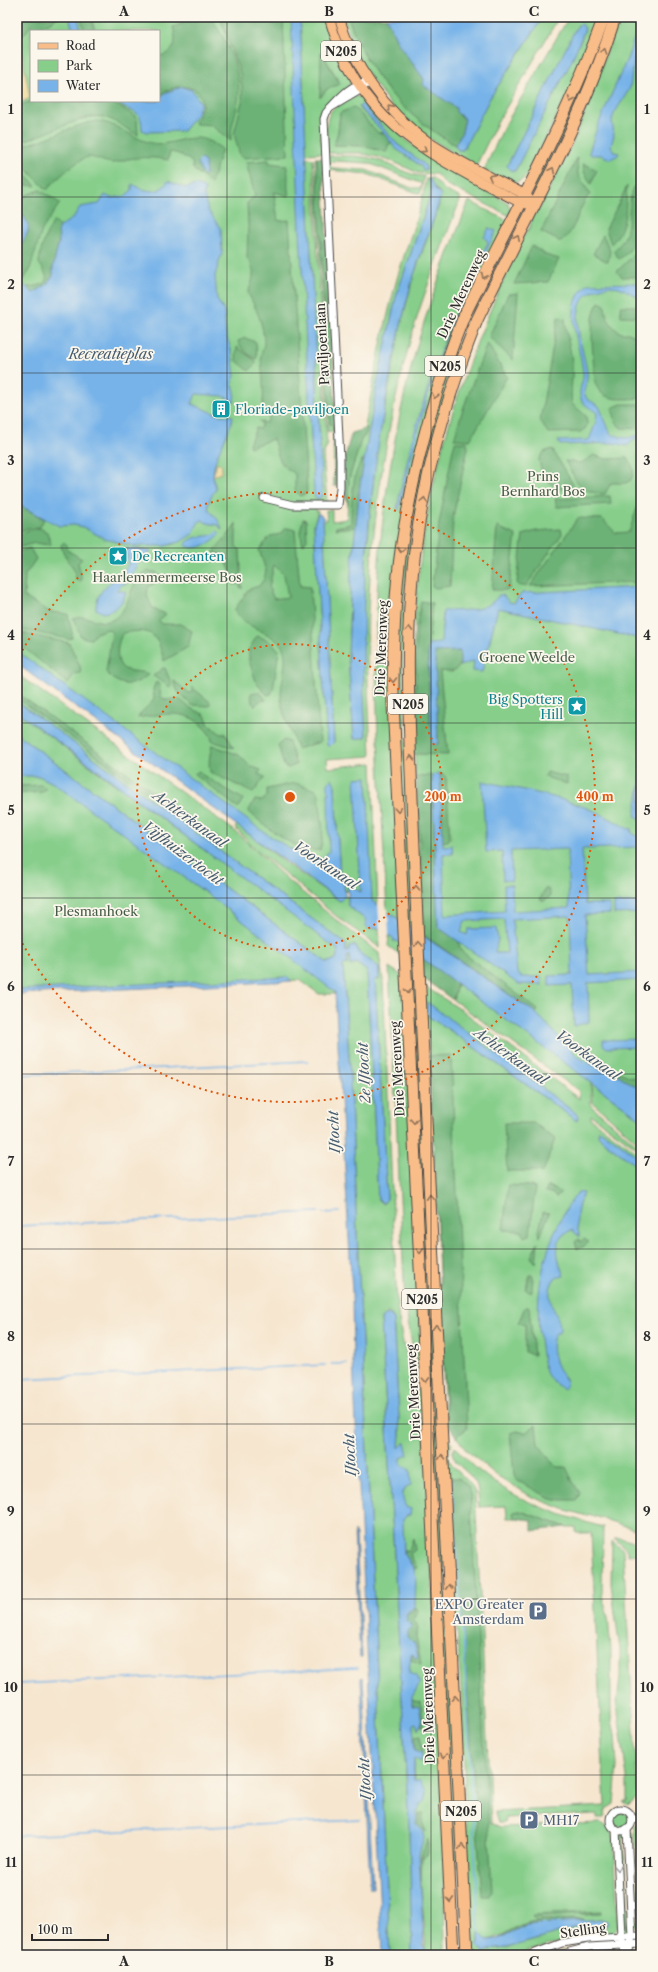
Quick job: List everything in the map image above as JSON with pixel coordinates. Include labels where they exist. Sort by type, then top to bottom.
[{"type":"highway","name":"Drie Merenweg","points":[[453,1955],[393,703],[394,639],[402,543],[434,398],[464,316],[558,130],[587,64],[604,17]]},
{"type":"highway","name":"Drie Merenweg","points":[[467,1955],[417,927],[408,703],[409,618],[416,544],[427,482],[438,434],[466,349],[477,320],[566,143],[591,87],[615,17]]},
{"type":"main road","name":"N205","points":[[329,17],[338,45],[360,86],[390,122],[424,150],[534,205]]},
{"type":"main road","name":"N205","points":[[339,17],[352,51],[369,81],[392,110],[427,141],[523,199]]},
{"type":"street","name":"Paviljoenlaan","points":[[264,498],[293,505],[338,505],[340,488],[340,456],[324,119],[326,113],[346,91],[369,81]]},
{"type":"street","points":[[627,1828],[620,1830],[616,1829],[611,1824],[610,1820],[614,1811],[621,1809],[626,1810],[632,1819]]},
{"type":"street","points":[[632,1819],[641,1819]]},
{"type":"street","points":[[626,1945],[632,1937],[627,1828],[632,1819]]},
{"type":"street","points":[[616,1829],[621,1937],[626,1945],[627,1955]]},
{"type":"street","name":"Stelling","points":[[530,1955],[562,1943],[588,1939],[641,1936]]},
{"type":"street","name":"Stelling","points":[[558,1955],[589,1947],[641,1944]]},
{"type":"green space","name":"Haarlemmermeerse Bos","points":[[17,17],[293,17],[312,458],[320,448],[306,157],[313,159],[327,446],[323,455],[327,502],[315,503],[316,511],[318,511],[314,524],[327,745],[334,742],[323,522],[327,520],[326,510],[332,510],[332,521],[347,519],[349,479],[361,440],[366,434],[367,428],[365,427],[368,410],[386,324],[398,276],[420,207],[426,179],[434,179],[446,191],[461,198],[430,278],[410,340],[393,411],[380,484],[375,520],[367,634],[371,756],[327,759],[328,768],[372,763],[378,905],[372,901],[356,778],[361,892],[348,885],[348,892],[345,891],[344,884],[340,879],[335,786],[332,867],[285,850],[17,653]],"holes":[[[428,180],[435,189],[440,192],[439,205],[414,275],[400,329],[376,454],[363,591],[363,688],[366,737],[354,739],[348,658],[351,573],[356,527],[336,527],[351,524],[361,461],[365,458],[376,389],[396,297],[431,194],[431,188]]]},
{"type":"green space","points":[[17,17],[58,17],[47,24],[33,28],[31,25],[17,41]]},
{"type":"green space","points":[[81,17],[91,17],[95,30],[84,30]]},
{"type":"green space","points":[[199,17],[210,17],[228,46],[236,68],[239,90],[231,131],[231,141],[211,125],[196,124],[194,121],[200,111],[202,102],[200,95],[195,90],[187,87],[178,87],[160,95],[160,56],[169,52],[174,46],[175,37],[173,27]]},
{"type":"green space","points":[[220,17],[283,17],[288,155],[243,158],[240,156],[234,134],[242,101],[240,73]]},
{"type":"green space","points":[[300,17],[326,17],[351,77],[350,83],[344,92],[329,104],[322,113],[320,127],[323,153],[306,154]],"holes":[[[322,53],[340,83],[327,89],[320,98]]]},
{"type":"green space","points":[[343,17],[348,17],[366,58],[389,92],[418,120],[455,145],[458,150],[463,150],[490,98],[543,17],[559,17],[497,123],[476,166],[419,132],[392,107],[361,64]]},
{"type":"green space","points":[[348,17],[386,17],[399,45],[424,79],[424,85],[456,108],[460,116],[465,119],[462,132],[455,145],[418,120],[389,92],[366,58]]},
{"type":"green space","points":[[569,17],[600,17],[580,70],[528,174],[518,182],[501,179],[484,170],[504,127]],"holes":[[[578,25],[585,28],[581,40],[515,171],[511,170],[507,166]]]},
{"type":"green space","points":[[606,17],[612,17],[583,95],[536,192],[529,193]]},
{"type":"green space","name":"Groene Weelde","points":[[617,17],[641,17],[641,1092],[591,1066],[591,1106],[641,1148],[641,1151],[591,1115],[591,1119],[641,1155],[641,1159],[611,1137],[599,1131],[598,1132],[602,1140],[641,1169],[641,1531],[588,1514],[587,1516],[566,1510],[532,1497],[496,1475],[465,1449],[445,1419],[430,1056],[428,1036],[423,1019],[424,986],[463,1011],[579,1099],[579,1091],[453,1000],[457,984],[522,1031],[420,933],[413,686],[413,654],[417,588],[421,556],[427,515],[446,435],[458,396],[487,319],[521,244],[520,241],[530,227],[534,211],[538,211],[576,136],[606,54]],"holes":[[[432,1006],[578,1115],[577,1121],[429,1017],[426,1012],[427,1009]]]},
{"type":"green space","points":[[321,52],[340,84],[327,89],[320,98]]},
{"type":"green space","points":[[355,96],[365,98],[407,141],[427,156],[508,203],[511,211],[510,216],[445,184],[436,174],[418,173],[387,159],[359,153],[328,153],[328,117],[335,107]],"holes":[[[362,104],[397,144],[424,164],[421,166],[395,148],[391,143],[388,145],[386,152],[363,146],[334,145],[338,132],[340,113],[354,107],[378,133],[384,133],[359,108]]]},
{"type":"green space","points":[[30,102],[112,102],[134,115],[137,119],[138,135],[112,120],[103,117],[94,117],[73,122],[27,140],[17,142],[17,106]]},
{"type":"green space","points":[[354,107],[378,133],[384,133],[391,143],[388,145],[387,152],[363,146],[334,145],[338,132],[340,113]]},
{"type":"green space","points":[[97,121],[104,122],[151,143],[158,144],[200,138],[212,143],[222,149],[211,184],[193,169],[192,162],[176,153],[170,152],[168,160],[138,158],[113,163],[95,158],[85,158],[67,170],[47,190],[17,159],[17,146]]},
{"type":"green space","points":[[328,156],[357,156],[374,159],[387,163],[405,172],[424,176],[422,185],[420,194],[367,174],[329,170]],"holes":[[[330,162],[368,163],[420,183],[422,185],[420,188],[412,188],[366,170],[332,168],[330,166]]]},
{"type":"green space","points":[[315,158],[317,158],[330,424],[333,424],[332,432],[328,432]]},
{"type":"green space","points":[[317,158],[323,158],[336,424],[337,486],[334,486],[333,425],[330,424]]},
{"type":"green space","points":[[577,158],[578,174],[590,194],[582,206],[571,231],[561,242],[541,232]]},
{"type":"green space","points":[[269,160],[269,163],[286,165],[288,173],[289,196],[274,192],[278,221],[289,220],[307,493],[300,496],[295,490],[295,474],[285,467],[281,461],[273,439],[250,447],[249,444],[256,428],[260,429],[262,423],[259,421],[267,423],[270,412],[262,410],[263,390],[261,357],[264,343],[263,330],[257,311],[248,293],[253,271],[247,258],[247,203],[255,196],[246,162]]},
{"type":"green space","points":[[583,163],[597,170],[591,184],[584,172]]},
{"type":"green space","points":[[17,165],[36,186],[24,185],[17,181]]},
{"type":"green space","points":[[641,182],[641,186],[636,191],[636,237],[627,253],[619,259],[614,251],[625,236],[633,189]]},
{"type":"green space","points":[[627,186],[625,217],[620,231],[611,244],[606,229]]},
{"type":"green space","points":[[40,190],[60,203],[42,230],[29,272],[21,282],[18,283],[17,251],[29,231],[24,216],[17,210],[18,205],[25,196]]},
{"type":"green space","points":[[469,201],[508,221],[443,362],[392,600],[399,919],[387,911],[376,674],[379,559],[387,486],[393,449],[409,376],[418,341],[434,294]]},
{"type":"green space","points":[[54,221],[59,226],[59,242],[53,267],[53,276],[45,286],[33,293],[30,292],[28,287],[40,285],[46,281],[45,274],[39,263],[44,241]]},
{"type":"green space","points":[[603,235],[610,251],[608,262],[593,254]]},
{"type":"green space","points":[[641,243],[641,277],[622,277],[617,272],[618,270],[633,256]]},
{"type":"green space","points":[[532,246],[546,255],[559,259],[548,282],[514,284]]},
{"type":"green space","points":[[482,289],[449,383],[414,522],[405,589],[402,661],[414,929],[407,924],[396,679],[399,599],[409,516],[444,376]]},
{"type":"green space","points":[[518,293],[513,360],[489,337],[508,294]]},
{"type":"green space","points":[[599,302],[605,305],[609,321],[617,330],[621,333],[628,333],[641,338],[641,398],[620,399],[607,397],[598,389],[595,382],[592,329],[595,309]]},
{"type":"green space","points":[[620,306],[641,306],[641,317],[621,316]]},
{"type":"green space","points":[[558,317],[565,319],[571,352],[572,404],[586,416],[586,428],[580,432],[548,433],[540,421]]},
{"type":"green space","points":[[245,338],[256,342],[256,359],[245,352],[239,344],[238,341]]},
{"type":"green space","points":[[487,343],[507,377],[470,440],[454,439],[462,412]]},
{"type":"green space","points":[[237,347],[257,362],[249,371],[236,360]]},
{"type":"green space","points":[[621,404],[641,404],[641,429],[621,428],[616,422],[612,408]]},
{"type":"green space","points":[[365,427],[367,428],[366,434],[361,440],[349,479],[348,504],[345,496],[343,478],[345,459],[352,433],[362,430]]},
{"type":"green space","points":[[455,442],[467,442],[468,448],[453,517],[450,586],[436,588],[432,586],[439,524]]},
{"type":"green space","points":[[552,449],[576,489],[568,490],[556,487],[550,483],[543,473],[539,459],[544,452]]},
{"type":"green space","points":[[594,455],[606,459],[627,458],[633,469],[631,480],[626,483],[611,483],[605,494],[596,493],[583,488],[579,485],[565,461],[581,463]]},
{"type":"green space","points":[[365,458],[360,485],[356,527],[335,529],[336,527],[351,524],[354,479],[360,463]]},
{"type":"green space","points":[[610,496],[611,504],[557,507],[555,499]]},
{"type":"green space","points":[[17,504],[44,519],[40,527],[27,528],[17,533]]},
{"type":"green space","points":[[638,505],[641,505],[641,582],[530,586],[578,518],[602,519],[616,533],[629,532]]},
{"type":"green space","points":[[303,519],[306,520],[307,539],[303,545],[300,531]]},
{"type":"green space","points":[[236,523],[236,546],[240,550],[242,589],[238,584],[234,585],[235,580],[223,555],[214,553],[234,528]]},
{"type":"green space","points":[[497,527],[516,535],[509,589],[506,590],[492,590]]},
{"type":"green space","points":[[40,528],[47,532],[51,544],[35,543],[17,548],[17,536],[28,530]]},
{"type":"green space","points":[[287,528],[295,530],[300,586],[310,587],[320,742],[297,749],[285,717],[281,697],[285,665],[285,653],[283,648],[272,637],[242,620],[235,609],[249,589],[259,586],[264,579],[266,571],[259,550],[270,536],[281,534],[283,530]],"holes":[[[274,565],[284,575],[288,597],[274,599],[269,588]]]},
{"type":"green space","points":[[561,529],[562,534],[526,586],[520,586],[517,583],[523,535],[536,531]]},
{"type":"green space","points":[[64,542],[67,545],[67,550],[82,559],[78,563],[81,581],[76,580],[76,575],[72,566],[62,550],[61,545]]},
{"type":"green space","points":[[30,548],[36,559],[25,575],[24,597],[50,612],[68,614],[72,638],[69,639],[17,629],[17,552]]},
{"type":"green space","points":[[148,571],[156,572],[161,577],[161,579],[148,587],[147,596],[153,609],[166,614],[159,621],[163,624],[180,624],[192,631],[188,647],[164,661],[159,644],[152,635],[141,631],[123,633],[118,647],[118,659],[120,664],[127,670],[149,674],[138,682],[132,684],[122,683],[116,681],[106,672],[112,633],[108,629],[96,633],[91,639],[81,637],[73,618],[84,617],[102,622],[112,620],[123,609],[137,581]]},
{"type":"green space","points":[[421,601],[432,603],[428,649],[430,724],[438,743],[434,651],[460,651],[460,666],[452,672],[440,671],[448,755],[412,754],[412,735],[416,734],[416,631]]},
{"type":"green space","points":[[17,632],[69,643],[80,666],[81,673],[74,674],[68,684],[17,642]]},
{"type":"green space","points":[[257,636],[268,640],[279,650],[273,690],[271,694],[267,695],[257,684],[249,661],[249,649]]},
{"type":"green space","points":[[165,668],[172,685],[170,687],[153,676]]},
{"type":"green space","points":[[17,674],[235,831],[290,882],[379,953],[383,980],[397,1305],[406,1354],[413,1378],[423,1401],[443,1801],[445,1955],[424,1955],[426,1947],[415,1812],[425,1799],[415,1780],[412,1725],[417,1709],[409,1700],[409,1658],[412,1654],[402,1535],[401,1500],[405,1488],[400,1471],[397,1436],[400,1435],[393,1317],[388,1312],[386,1316],[381,1318],[409,1827],[412,1938],[412,1955],[390,1955],[349,1057],[343,966],[345,964],[347,965],[347,957],[349,954],[351,966],[356,963],[367,971],[378,1200],[383,1204],[387,1199],[375,979],[379,980],[379,967],[358,952],[357,947],[346,952],[346,944],[17,701]]},
{"type":"green space","points":[[173,680],[189,693],[192,692],[192,687],[210,702],[210,706],[191,705],[178,692]]},
{"type":"green space","points":[[156,682],[159,684],[161,697],[166,700],[178,698],[189,707],[205,715],[209,725],[221,734],[225,733],[234,748],[212,741],[207,731],[190,717],[164,714],[138,718],[141,712],[154,699],[153,689]]},
{"type":"green space","points":[[260,692],[266,700],[260,701],[255,706],[252,703],[251,693]]},
{"type":"green space","points":[[17,693],[220,840],[212,840],[17,698]]},
{"type":"green space","points":[[17,712],[337,948],[338,951],[336,959],[326,962],[17,734]]},
{"type":"green space","points":[[284,740],[289,742],[296,765],[288,768],[284,766],[278,745]]},
{"type":"green space","points":[[212,745],[239,755],[250,766],[261,770],[258,774],[265,777],[253,793],[210,772],[209,761]]},
{"type":"green space","name":"Plesmanhoek","points":[[17,755],[202,890],[319,978],[334,990],[335,994],[319,994],[300,980],[17,994]]},
{"type":"green space","points":[[199,771],[204,776],[243,799],[238,808],[194,774]]},
{"type":"green space","points":[[546,772],[567,777],[567,784],[545,777]]},
{"type":"green space","points":[[440,773],[446,777],[450,838],[448,841],[442,842]]},
{"type":"green space","points":[[432,775],[438,927],[458,941],[461,951],[538,1010],[536,1013],[422,934],[424,929],[417,776]]},
{"type":"green space","points":[[295,783],[316,790],[319,794],[323,830],[320,850],[302,848],[282,838],[249,812],[250,806],[255,800],[262,801],[267,796],[267,789]]},
{"type":"green space","points":[[42,785],[46,788],[43,792],[17,794],[17,786]]},
{"type":"green space","points":[[237,825],[291,867],[340,901],[345,896],[348,897],[348,906],[366,920],[367,926],[370,928],[379,928],[380,948],[336,916],[258,851],[235,828]]},
{"type":"green space","points":[[545,889],[548,889],[551,896],[544,901],[540,899]]},
{"type":"green space","points":[[389,935],[400,943],[402,956],[388,946]]},
{"type":"green space","points":[[408,948],[415,953],[456,1799],[457,1868],[455,1866],[449,1789]]},
{"type":"green space","points":[[422,958],[457,984],[453,1000],[423,978]]},
{"type":"green space","points":[[389,967],[404,977],[422,1378],[414,1357],[405,1303]]},
{"type":"green space","points":[[451,1055],[467,1429],[456,1436],[445,1421],[446,1409],[429,1056]]},
{"type":"green space","points":[[618,1071],[641,1082],[641,1090],[618,1075]]},
{"type":"green space","points":[[592,1083],[641,1119],[641,1145],[593,1103]]},
{"type":"green space","points":[[504,1123],[534,1123],[555,1139],[544,1170],[541,1173],[538,1171],[507,1171]]},
{"type":"green space","points":[[508,1185],[531,1186],[535,1188],[530,1235],[524,1237],[522,1231],[503,1230]]},
{"type":"green space","points":[[548,1186],[561,1193],[556,1198],[552,1193],[545,1193]]},
{"type":"green space","points":[[543,1212],[549,1213],[540,1237],[539,1231]]},
{"type":"green space","points":[[579,1239],[580,1242],[584,1239],[589,1242],[583,1247],[577,1249],[575,1242]]},
{"type":"green space","points":[[538,1242],[536,1263],[531,1257]]},
{"type":"green space","points":[[530,1275],[533,1275],[532,1292],[525,1289]]},
{"type":"green space","points":[[525,1307],[529,1307],[534,1356],[525,1352],[525,1324],[518,1323]]},
{"type":"green space","points":[[536,1425],[538,1444],[557,1467],[566,1467],[580,1493],[577,1500],[554,1500],[518,1481],[514,1475],[510,1433],[517,1431],[525,1433]]},
{"type":"green space","points":[[444,1434],[452,1444],[449,1451],[449,1458],[452,1464],[472,1487],[475,1493],[491,1823],[500,1827],[601,1823],[609,1828],[614,1836],[618,1925],[617,1929],[610,1935],[578,1937],[516,1955],[475,1955],[470,1946],[462,1704]],"holes":[[[583,1919],[582,1921],[602,1919],[606,1925],[577,1928],[507,1948],[487,1950],[477,1946],[479,1943],[479,1932],[487,1940],[499,1937],[530,1922]]]},
{"type":"green space","points":[[455,1447],[487,1477],[522,1499],[581,1521],[603,1527],[602,1595],[608,1617],[611,1650],[611,1716],[615,1734],[617,1766],[614,1804],[606,1809],[604,1818],[597,1818],[597,1814],[505,1818],[505,1822],[498,1822],[495,1812],[605,1806],[591,1533],[576,1533],[576,1527],[566,1527],[520,1511],[513,1512],[514,1518],[507,1518],[506,1506],[479,1507],[478,1490],[476,1484],[456,1461],[452,1452]]},
{"type":"green space","points":[[452,1478],[459,1478],[470,1488],[492,1891],[490,1896],[482,1896]]},
{"type":"green space","points":[[520,1511],[566,1527],[532,1531],[532,1520],[514,1518],[513,1512]]},
{"type":"green space","points":[[413,1538],[415,1550],[410,1554],[417,1568],[414,1569],[404,1553],[404,1550],[409,1550]]},
{"type":"green space","points":[[614,1538],[620,1538],[641,1544],[641,1554],[627,1555],[627,1550]]},
{"type":"green space","points":[[612,1541],[623,1550],[638,1797],[628,1806],[623,1802],[627,1802],[627,1778],[617,1705],[620,1676],[620,1650],[611,1584]]},
{"type":"green space","points":[[415,1606],[418,1610],[413,1620],[417,1624],[418,1630],[416,1636],[421,1664],[411,1660],[413,1653],[415,1658],[412,1641],[408,1637],[406,1614],[413,1611]]},
{"type":"green space","points":[[411,1700],[421,1702],[424,1726],[421,1726],[420,1719]]},
{"type":"green space","points":[[421,1735],[422,1753],[415,1750],[415,1736]]},
{"type":"green space","points":[[621,1812],[627,1814],[629,1820],[627,1826],[621,1828],[615,1826],[613,1820],[615,1814]]},
{"type":"green space","points":[[419,1813],[424,1813],[422,1821],[426,1832],[418,1824]]},
{"type":"green space","points":[[641,1821],[641,1928],[635,1825]]},
{"type":"green space","points":[[630,1831],[633,1834],[637,1928],[634,1924]]},
{"type":"green space","points":[[623,1833],[629,1929],[626,1932],[624,1930],[619,1834]]},
{"type":"green space","points":[[428,1839],[428,1853],[422,1858],[421,1881],[421,1856]]},
{"type":"green space","points":[[601,1911],[601,1913],[533,1918],[533,1915]]},
{"type":"green space","points":[[584,1919],[582,1921],[526,1925],[499,1939],[508,1932],[528,1923],[550,1920]]},
{"type":"green space","points":[[617,1948],[623,1955],[562,1955],[581,1950]]},
{"type":"sand","points":[[22,54],[30,97],[27,100],[17,102],[17,55]]},
{"type":"sand","points":[[217,462],[222,466],[221,473],[213,476]]},
{"type":"water","points":[[69,17],[78,17],[81,30],[73,30]]},
{"type":"water","points":[[291,17],[300,17],[322,496],[318,499],[315,497],[314,493],[300,232]]},
{"type":"water","points":[[386,17],[543,17],[490,98],[463,150],[458,150],[455,145],[462,132],[465,119],[456,112],[456,108],[423,85],[424,79],[399,45]]},
{"type":"water","points":[[641,19],[641,51],[637,52],[635,55],[630,88],[612,120],[614,135],[611,146],[614,152],[619,153],[617,156],[610,159],[601,155],[591,155],[589,153],[598,125],[627,59]]},
{"type":"water","points":[[581,23],[585,29],[572,60],[515,171],[511,170],[507,166],[576,28]]},
{"type":"water","points":[[182,87],[192,90],[201,103],[197,114],[183,131],[147,132],[142,130],[140,117],[117,102],[160,102],[160,96]]},
{"type":"water","points":[[362,104],[397,144],[424,164],[427,169],[423,170],[421,166],[395,148],[384,133],[359,107]]},
{"type":"water","points":[[201,159],[205,162],[206,174],[203,175],[197,163]]},
{"type":"water","points":[[428,179],[430,179],[435,189],[441,195],[417,265],[408,297],[384,410],[371,503],[364,596],[363,642],[366,737],[354,739],[348,658],[351,573],[360,485],[376,389],[396,297],[431,194]]},
{"type":"water","name":"Recreatieplas","points":[[168,181],[185,188],[197,185],[205,189],[204,196],[208,210],[221,229],[222,253],[215,276],[217,299],[224,311],[226,334],[232,353],[235,376],[232,383],[235,391],[234,402],[223,396],[196,394],[192,404],[219,415],[233,416],[216,461],[213,480],[216,489],[209,504],[210,511],[220,523],[222,530],[218,525],[207,523],[202,520],[198,523],[193,534],[180,542],[165,546],[133,546],[105,539],[83,527],[74,525],[59,526],[17,504],[17,283],[21,282],[33,293],[45,286],[53,276],[53,267],[59,242],[58,228],[73,218],[80,207],[99,204],[105,195],[111,198],[125,196],[132,190],[132,184],[141,189],[151,191],[160,189]]},
{"type":"water","points":[[17,210],[27,221],[28,230],[17,251]]},
{"type":"water","points":[[489,228],[496,231],[458,312],[444,345],[432,380],[399,510],[397,509],[404,474],[422,406],[433,372],[458,307],[488,242],[484,237]]},
{"type":"water","points":[[641,283],[641,298],[619,287],[612,286],[600,288],[586,296],[580,305],[578,327],[587,372],[584,393],[587,399],[599,406],[611,434],[625,438],[641,435],[641,438],[634,440],[627,446],[612,443],[560,445],[558,441],[589,440],[596,422],[597,413],[584,403],[580,395],[583,375],[574,325],[574,314],[575,303],[580,293],[588,284]]},
{"type":"water","points":[[318,513],[323,517],[334,742],[329,747],[327,745],[314,524]]},
{"type":"water","points":[[218,531],[220,533],[209,543],[194,548],[185,545],[197,537],[215,534]]},
{"type":"water","points":[[126,548],[152,551],[137,564],[129,582],[121,585],[117,590],[126,592],[121,603],[115,609],[103,613],[96,609],[99,595],[103,589],[128,565]]},
{"type":"water","points":[[641,587],[641,639],[498,608],[482,672],[473,671],[474,661],[460,666],[460,651],[435,652],[438,744],[432,744],[428,649],[429,644],[441,643],[443,611],[481,608],[494,601],[499,595],[503,595],[509,602],[514,603],[522,593]]},
{"type":"water","name":"Voorkanaal","points":[[17,651],[265,833],[300,853],[323,859],[329,851],[328,784],[331,779],[333,780],[335,786],[340,879],[344,884],[345,896],[340,901],[17,664]]},
{"type":"water","points":[[17,701],[346,944],[346,952],[349,950],[349,946],[354,945],[357,947],[358,952],[379,967],[379,980],[375,979],[387,1199],[383,1203],[378,1200],[367,971],[356,963],[350,966],[349,955],[347,957],[347,965],[345,964],[343,966],[349,1057],[390,1955],[382,1955],[353,1362],[352,1292],[335,992],[202,890],[53,783],[39,776],[17,776],[17,734],[326,962],[336,959],[338,950],[17,712]]},
{"type":"water","points":[[440,773],[443,846],[452,845],[453,854],[443,854],[445,915],[505,911],[504,885],[512,885],[513,911],[569,908],[567,849],[511,851],[512,881],[503,880],[502,851],[486,852],[482,781],[558,798],[594,811],[628,829],[632,829],[631,832],[641,839],[641,896],[639,847],[582,849],[585,904],[610,904],[610,914],[585,915],[589,975],[641,972],[641,980],[588,983],[589,1022],[574,1026],[572,985],[549,986],[549,976],[572,975],[570,916],[512,919],[517,972],[521,977],[541,977],[542,985],[518,984],[438,927],[432,775]],"holes":[[[504,919],[507,953],[495,953],[498,939],[496,928],[468,929],[467,935],[461,932],[465,921]]]},
{"type":"water","points":[[367,777],[372,901],[536,1013],[577,1056],[598,1068],[618,1075],[641,1090],[641,1119],[408,948],[397,941],[393,941],[394,939],[379,928],[369,929],[366,927],[366,920],[348,906],[348,885],[361,892],[355,778]]},
{"type":"water","points":[[641,778],[641,819],[635,816]]},
{"type":"water","points":[[641,902],[641,913],[614,914],[614,903]]},
{"type":"water","points":[[287,977],[292,981],[17,994],[17,990]]},
{"type":"water","points":[[427,1002],[578,1115],[577,1121],[429,1017],[426,1012]]},
{"type":"water","points":[[641,1039],[641,1047],[607,1048],[603,1045],[603,1040]]},
{"type":"water","points":[[599,1130],[641,1159],[641,1169],[602,1140],[598,1135]]},
{"type":"water","points":[[578,1192],[583,1193],[577,1215],[577,1225],[580,1237],[572,1230],[565,1233],[561,1238],[558,1244],[558,1257],[564,1276],[555,1278],[551,1286],[550,1294],[560,1327],[559,1333],[556,1333],[554,1337],[552,1346],[557,1366],[566,1381],[564,1390],[548,1376],[545,1369],[542,1357],[538,1306],[540,1285],[549,1246],[557,1227]]},
{"type":"water","points":[[388,1314],[393,1317],[400,1435],[399,1448],[405,1442],[408,1455],[401,1458],[401,1464],[410,1470],[411,1485],[405,1489],[403,1494],[406,1507],[411,1509],[410,1515],[406,1516],[403,1520],[404,1553],[414,1569],[416,1578],[415,1606],[406,1614],[407,1620],[412,1626],[408,1631],[408,1637],[415,1644],[418,1657],[415,1658],[413,1654],[411,1655],[409,1673],[416,1676],[420,1683],[412,1697],[412,1706],[419,1707],[422,1722],[418,1730],[416,1723],[413,1724],[415,1750],[422,1753],[421,1762],[414,1758],[414,1780],[420,1781],[426,1790],[425,1799],[417,1813],[416,1824],[424,1832],[419,1854],[424,1946],[426,1948],[424,1955],[412,1955],[409,1827],[381,1318]]},
{"type":"water","points":[[354,1531],[356,1535],[362,1657],[360,1657]]},
{"type":"water","points":[[363,1677],[373,1888],[370,1888],[361,1678]]},
{"type":"water","points":[[602,1919],[608,1922],[606,1925],[577,1928],[507,1948],[488,1950],[487,1952],[484,1952],[477,1945],[479,1943],[479,1932],[487,1940],[498,1939],[526,1925]]},
{"type":"pier","points":[[378,902],[388,909],[389,937],[380,931]]},
{"type":"waterway","points":[[17,1075],[308,1061]]},
{"type":"waterway","points":[[17,1226],[319,1212]]},
{"type":"waterway","points":[[323,1213],[340,1212]]},
{"type":"waterway","points":[[331,1364],[347,1364]]},
{"type":"waterway","points":[[17,1379],[326,1365]]},
{"type":"waterway","points":[[452,1481],[465,1664],[479,1932]]},
{"type":"waterway","points":[[17,1684],[358,1668]]},
{"type":"waterway","points":[[17,1836],[360,1820]]},
{"type":"place","name":"Floriade-paviljoen","points":[[221,409]]},
{"type":"place","name":"De Recreanten","points":[[118,556]]},
{"type":"place","name":"Big Spotters Hill","points":[[577,706]]},
{"type":"place","name":"EXPO Greater Amsterdam","points":[[538,1611]]},
{"type":"place","name":"MH17","points":[[529,1820]]},
{"type":"park label","name":"Prins Bernhard Bos","points":[[543,484]]},
{"type":"water label","name":"Achterkanaal","points":[[190,819]]},
{"type":"water label","name":"Vijfhuizertocht","points":[[183,853]]},
{"type":"water label","name":"Achterkanaal","points":[[511,1056]]},
{"type":"water label","name":"2e IJtocht","points":[[364,1073]]},
{"type":"water label","name":"IJtocht","points":[[334,1132]]},
{"type":"water label","name":"IJtocht","points":[[350,1455]]},
{"type":"water label","name":"IJtocht","points":[[365,1779]]}]
